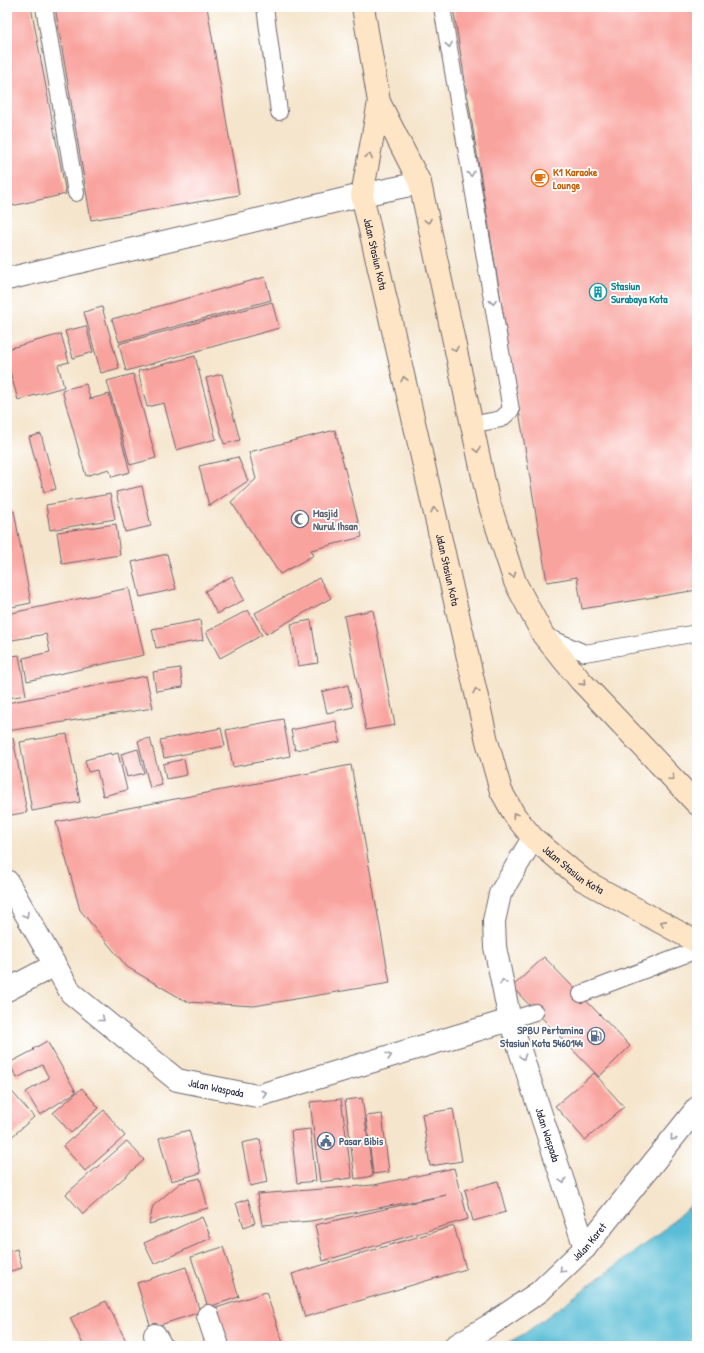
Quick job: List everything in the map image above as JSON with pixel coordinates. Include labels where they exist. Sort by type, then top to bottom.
[{"type":"main road","name":"Jalan Stasiun Kota","points":[[363,7],[378,102],[420,183],[488,500],[515,582],[543,635],[580,680],[697,804]]},
{"type":"main road","name":"Jalan Stasiun Kota","points":[[378,102],[362,194],[487,741],[501,791],[515,816],[533,838],[583,880],[697,942]]},
{"type":"street","points":[[7,279],[362,194],[420,183]]},
{"type":"street","name":"Jalan Waspada","points":[[533,838],[500,894],[494,921],[496,947],[510,1020],[585,1248]]},
{"type":"street","name":"Jalan Waspada","points":[[7,881],[71,993],[178,1080],[258,1096],[510,1020]]},
{"type":"street","points":[[7,990],[55,965]]},
{"type":"street","name":"Jalan Karet","points":[[455,1346],[490,1325],[539,1292],[585,1248],[697,1108]]},
{"type":"street","points":[[208,1316],[218,1346]]},
{"type":"lane","points":[[44,7],[76,193]]},
{"type":"lane","points":[[265,7],[279,112]]},
{"type":"lane","points":[[442,7],[511,410],[501,419],[471,425]]},
{"type":"lane","points":[[543,635],[585,653],[697,634]]},
{"type":"lane","points":[[581,994],[697,950]]},
{"type":"lane","points":[[510,1020],[535,1012]]},
{"type":"water","points":[[697,1199],[697,1346],[501,1346],[524,1334],[661,1232]]},
{"type":"building","points":[[7,7],[31,7],[66,194],[7,207]]},
{"type":"building","points":[[55,7],[207,7],[239,195],[91,220]]},
{"type":"building","name":"Stasiun Surabaya Kota","points":[[453,7],[697,7],[697,590],[582,609],[577,577],[547,582]]},
{"type":"building","points":[[265,277],[271,300],[119,342],[112,319]]},
{"type":"building","points":[[272,302],[279,328],[126,371],[119,344]]},
{"type":"building","points":[[102,307],[119,368],[101,373],[84,312]]},
{"type":"building","points":[[86,326],[93,352],[73,358],[65,331]]},
{"type":"building","points":[[61,334],[69,362],[58,365],[64,387],[18,400],[7,361],[7,349]]},
{"type":"building","points":[[195,356],[216,439],[176,450],[164,403],[147,407],[138,371]]},
{"type":"building","points":[[133,374],[156,458],[130,465],[107,381]]},
{"type":"building","points":[[222,374],[240,440],[224,444],[206,378]]},
{"type":"building","points":[[86,384],[90,399],[109,394],[130,472],[112,477],[109,469],[86,476],[62,390]]},
{"type":"building","name":"Masjid Nurul Ihsan","points":[[335,430],[362,537],[311,550],[314,555],[280,574],[231,502],[256,479],[249,452]]},
{"type":"building","points":[[41,434],[56,489],[44,492],[29,437]]},
{"type":"building","points":[[238,457],[248,481],[209,506],[199,466]]},
{"type":"building","points":[[142,486],[151,526],[125,532],[116,492]]},
{"type":"building","points":[[110,494],[115,519],[50,530],[46,505]]},
{"type":"building","points":[[14,511],[31,603],[7,608],[7,513]]},
{"type":"building","points":[[116,524],[120,555],[62,564],[57,532]]},
{"type":"building","points":[[167,554],[176,589],[140,597],[132,562]]},
{"type":"building","points":[[232,576],[244,600],[217,614],[205,591]]},
{"type":"building","points":[[319,578],[331,598],[266,634],[255,613]]},
{"type":"building","points":[[129,588],[144,655],[27,681],[23,658],[50,652],[46,634],[7,641],[7,614]]},
{"type":"building","points":[[248,610],[262,635],[220,658],[206,632]]},
{"type":"building","points":[[373,610],[395,725],[366,730],[344,616]]},
{"type":"building","points":[[200,620],[203,640],[156,648],[152,629]]},
{"type":"building","points":[[311,620],[318,663],[298,666],[291,624]]},
{"type":"building","points":[[19,655],[26,695],[7,698],[7,657]]},
{"type":"building","points":[[180,668],[183,687],[156,691],[153,672]]},
{"type":"building","points":[[146,676],[153,708],[7,731],[7,703]]},
{"type":"building","points":[[348,685],[353,707],[327,713],[322,692]]},
{"type":"building","points":[[283,719],[290,756],[233,767],[226,730]]},
{"type":"building","points":[[336,721],[340,742],[295,750],[291,730]]},
{"type":"building","points":[[221,728],[225,746],[164,758],[160,740]]},
{"type":"building","points":[[67,734],[80,802],[32,811],[20,742]]},
{"type":"building","points":[[13,738],[27,812],[7,816],[7,739]]},
{"type":"building","points":[[150,738],[162,785],[150,788],[138,741]]},
{"type":"building","points":[[138,749],[144,773],[127,777],[121,754]]},
{"type":"building","points":[[111,753],[111,755],[118,753],[127,790],[103,796],[97,770],[88,772],[85,760]]},
{"type":"building","points":[[184,759],[187,775],[166,779],[163,764]]},
{"type":"building","points":[[351,765],[390,983],[254,1006],[187,1002],[127,967],[80,910],[56,822]]},
{"type":"building","points":[[544,957],[630,1046],[599,1077],[512,987]]},
{"type":"building","points":[[47,1041],[76,1092],[40,1115],[26,1092],[49,1078],[42,1065],[17,1078],[9,1063],[34,1050],[33,1049]]},
{"type":"building","points":[[594,1073],[624,1107],[585,1140],[555,1106]]},
{"type":"building","points":[[7,1086],[34,1117],[7,1141]]},
{"type":"building","points":[[82,1088],[99,1108],[71,1133],[53,1113]]},
{"type":"building","points":[[362,1098],[373,1176],[355,1179],[345,1100]]},
{"type":"building","points":[[341,1099],[352,1178],[320,1182],[310,1102]]},
{"type":"building","points":[[453,1109],[462,1161],[430,1166],[422,1114]]},
{"type":"building","points":[[104,1110],[125,1136],[85,1171],[63,1146]]},
{"type":"building","points":[[382,1114],[389,1172],[373,1174],[366,1116]]},
{"type":"building","points":[[310,1129],[316,1181],[297,1183],[291,1131]]},
{"type":"building","points":[[189,1130],[201,1173],[171,1181],[159,1138]]},
{"type":"building","points":[[260,1139],[268,1182],[250,1186],[242,1143]]},
{"type":"building","points":[[127,1141],[144,1160],[83,1214],[66,1194]]},
{"type":"building","points":[[454,1168],[468,1219],[323,1261],[315,1225],[446,1195],[311,1221],[262,1225],[257,1194],[374,1185]]},
{"type":"building","points":[[200,1178],[208,1208],[149,1224],[153,1206],[180,1183]]},
{"type":"building","points":[[498,1181],[506,1212],[473,1221],[465,1190]]},
{"type":"building","points":[[248,1199],[255,1223],[244,1227],[236,1203]]},
{"type":"building","points":[[202,1217],[211,1238],[154,1264],[144,1243]]},
{"type":"building","points":[[454,1226],[466,1269],[305,1317],[292,1274]]},
{"type":"building","points":[[223,1247],[239,1297],[208,1307],[191,1257]]},
{"type":"building","points":[[17,1249],[22,1268],[7,1272],[7,1252]]},
{"type":"building","points":[[186,1267],[200,1312],[151,1328],[137,1283]]},
{"type":"building","points":[[266,1292],[284,1346],[221,1346],[210,1310]]},
{"type":"building","points":[[106,1301],[128,1345],[84,1346],[70,1318]]},
{"type":"place","name":"K1 Karaoke Lounge","points":[[540,178]]},
{"type":"place","name":"Stasiun Surabaya Kota","points":[[598,292]]},
{"type":"place","name":"Masjid Nurul Ihsan","points":[[300,519]]},
{"type":"place","name":"SPBU Pertamina Stasiun Kota 5460144","points":[[596,1036]]},
{"type":"place","name":"Pasar Bibis","points":[[326,1141]]}]
